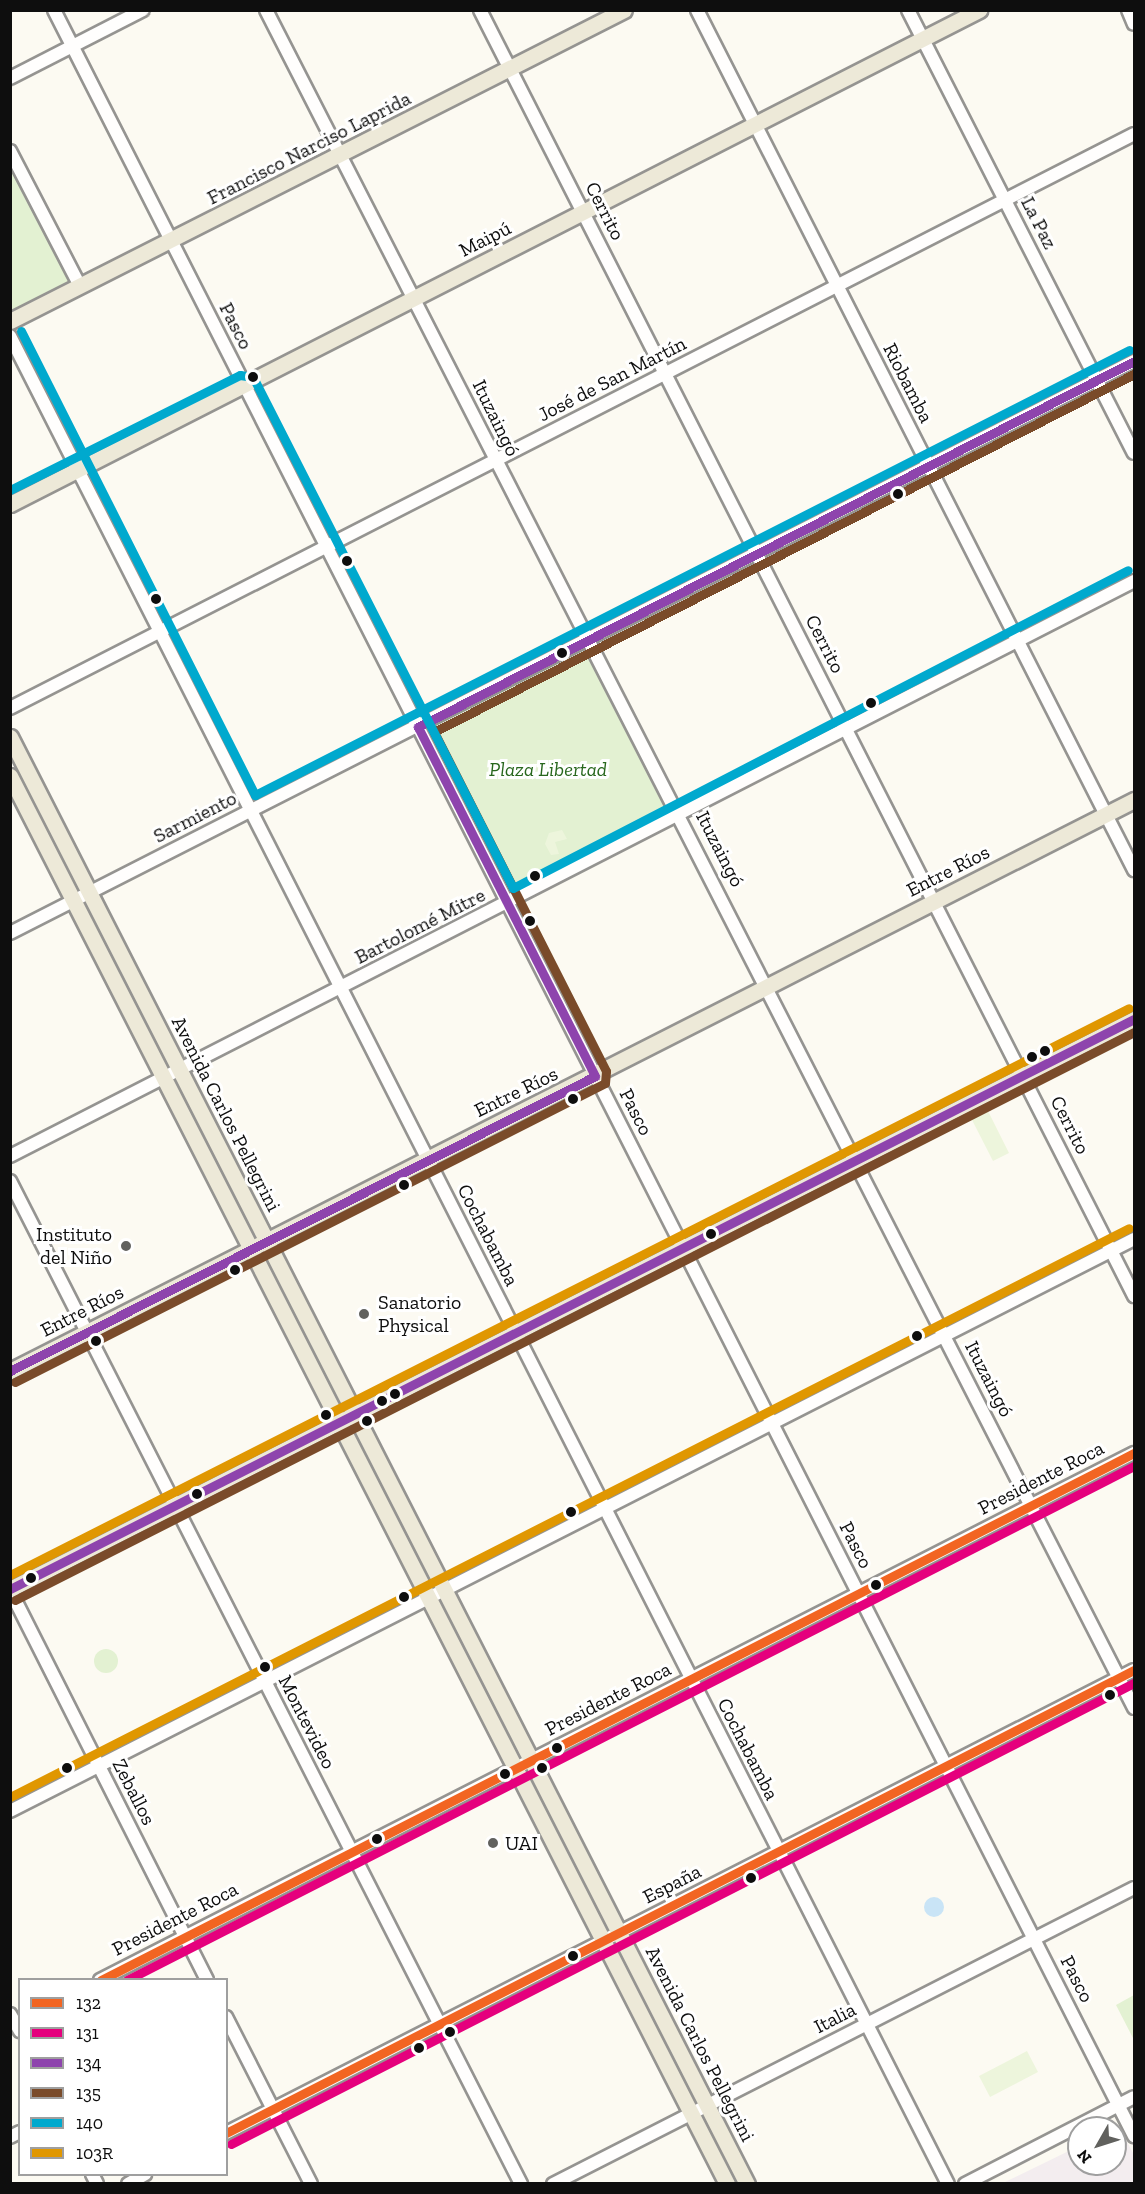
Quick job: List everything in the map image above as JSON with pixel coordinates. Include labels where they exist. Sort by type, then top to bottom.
[{"type":"main road","name":"Francisco Narciso Laprida","points":[[10,321],[342,156],[624,10]]},
{"type":"main road","name":"Maipú","points":[[10,504],[77,472],[979,10]]},
{"type":"main road","name":"Avenida Carlos Pellegrini","points":[[10,737],[747,2184]]},
{"type":"main road","name":"Avenida Carlos Pellegrini","points":[[10,776],[727,2184]]},
{"type":"main road","name":"Entre Ríos","points":[[10,1371],[427,1159],[596,1076],[767,986],[1134,800]]},
{"type":"main road","points":[[10,1590],[176,1508],[339,1422],[1134,1019]]},
{"type":"street","name":"Pasco","points":[[54,10],[1134,2136]]},
{"type":"street","points":[[10,78],[143,10]]},
{"type":"street","name":"Ituzaingó","points":[[266,10],[587,639],[681,815],[1134,1708]]},
{"type":"street","name":"Cerrito","points":[[480,10],[1134,1296]]},
{"type":"street","name":"Riobamba","points":[[697,10],[1134,870]]},
{"type":"street","name":"La Paz","points":[[908,10],[1134,453]]},
{"type":"street","points":[[1128,10],[1134,24]]},
{"type":"street","name":"José de San Martín","points":[[10,708],[1134,134]]},
{"type":"street","points":[[10,152],[80,286]]},
{"type":"street","name":"Cochabamba","points":[[10,336],[159,633],[342,987],[865,2025],[948,2184]]},
{"type":"street","name":"Sarmiento","points":[[10,933],[1134,361]]},
{"type":"street","name":"Bartolomé Mitre","points":[[10,1156],[508,904],[1134,581]]},
{"type":"street","name":"Montevideo","points":[[10,1181],[85,1333],[522,2184]]},
{"type":"street","points":[[10,1811],[1134,1239]]},
{"type":"street","name":"Presidente Roca","points":[[104,1978],[1134,1453]]},
{"type":"street","name":"Zeballos","points":[[10,1590],[206,1978]]},
{"type":"street","name":"España","points":[[228,2132],[948,1768],[1134,1670]]},
{"type":"street","name":"Italia","points":[[553,2184],[1134,1888]]},
{"type":"street","points":[[228,2021],[311,2184]]},
{"type":"street","points":[[965,2184],[1134,2097]]},
{"type":"street","points":[[128,2184],[143,2176]]},
{"type":"shaded area","points":[[1127,2142],[1134,2155],[1134,2183],[1003,2183],[1067,2152],[1067,2176],[1127,2176]]},
{"type":"green space","points":[[10,152],[80,286],[10,321]]},
{"type":"green space","name":"Plaza Libertad","points":[[587,639],[681,815],[508,904],[418,727]]},
{"type":"green space","points":[[562,830],[567,839],[555,842],[559,854],[551,855],[545,844],[549,833]]},
{"type":"green space","points":[[987,1109],[1009,1153],[993,1161],[971,1118]]},
{"type":"green space","points":[[106,1649],[111,1650],[117,1656],[117,1666],[111,1672],[106,1673],[101,1672],[95,1666],[94,1661],[95,1656],[101,1650]]},
{"type":"green space","points":[[1134,1995],[1134,2040],[1116,2005]]},
{"type":"green space","points":[[1027,2051],[1038,2072],[990,2097],[979,2076]]},
{"type":"water","points":[[930,1897],[938,1897],[944,1903],[944,1911],[938,1917],[930,1917],[924,1911],[924,1903]]},
{"type":"transit line","name":"140","points":[[21,331],[255,795],[1129,350]]},
{"type":"transit line","name":"134","points":[[10,1371],[595,1076],[418,727],[1134,361]]},
{"type":"transit line","name":"135","points":[[15,1382],[605,1083],[606,1071],[434,732],[1134,374]]},
{"type":"transit line","name":"140","points":[[10,490],[240,375],[253,377],[513,888],[1128,570]]},
{"type":"transit line","name":"103R","points":[[10,1575],[1129,1008]]},
{"type":"transit line","name":"134","points":[[10,1589],[1134,1019]]},
{"type":"transit line","name":"135","points":[[15,1600],[1134,1032]]},
{"type":"transit line","name":"103R","points":[[10,1797],[1129,1228]]},
{"type":"transit line","name":"132","points":[[105,1978],[1134,1453]]},
{"type":"transit line","name":"131","points":[[131,1978],[1134,1466]]},
{"type":"transit line","name":"132","points":[[228,2132],[1134,1670]]},
{"type":"transit line","name":"131","points":[[231,2144],[1134,1683]]},
{"type":"place","name":"Instituto del Niño","points":[[126,1246]]},
{"type":"place","name":"Sanatorio Physical","points":[[364,1314]]},
{"type":"place","name":"UAI","points":[[493,1843]]}]
